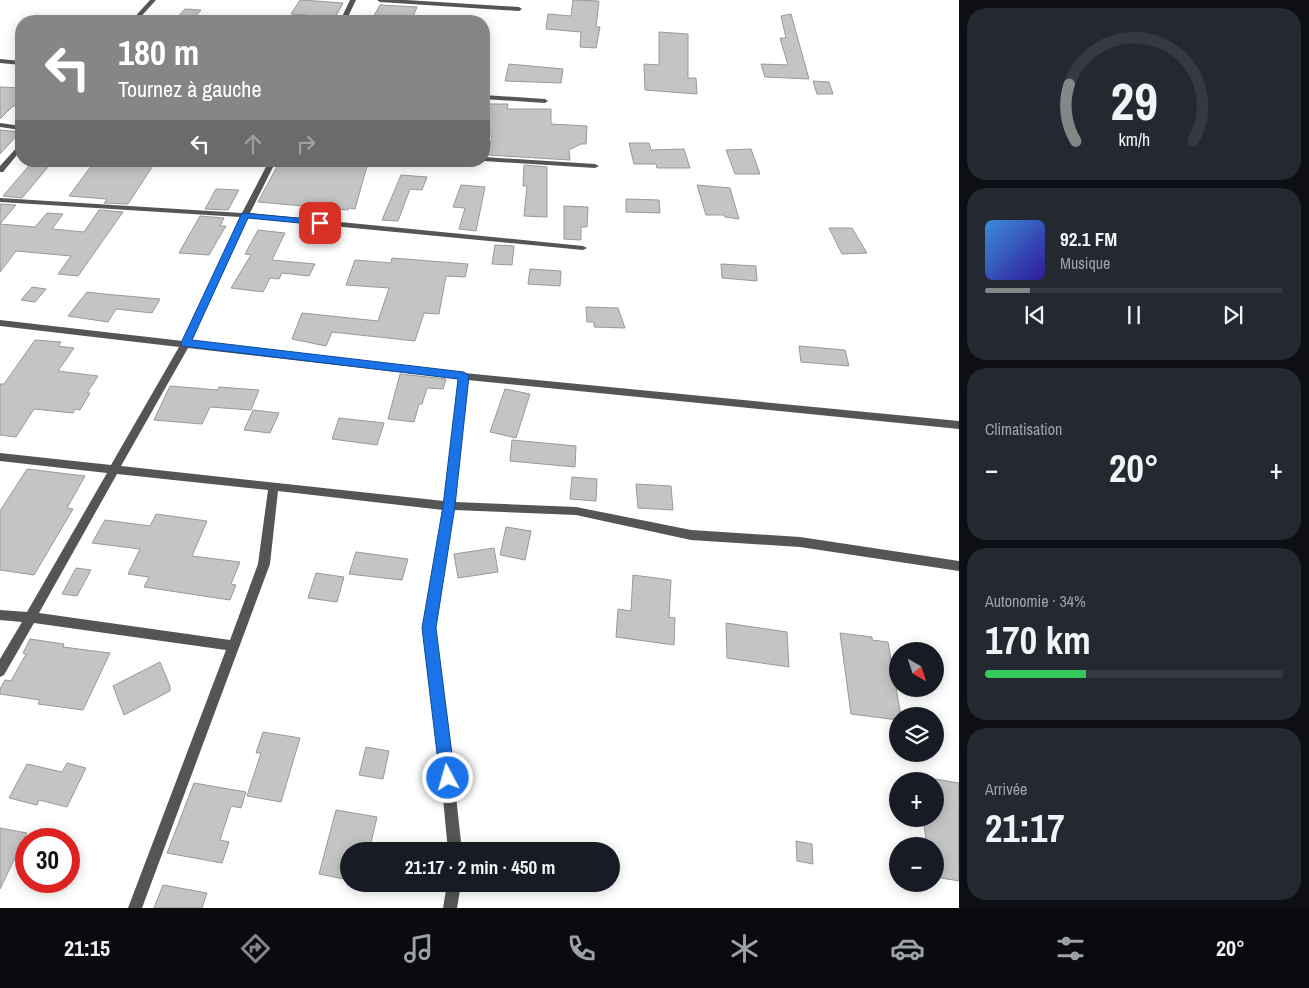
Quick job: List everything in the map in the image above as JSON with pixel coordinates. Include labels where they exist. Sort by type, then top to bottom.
[{"type":"street","points":[[139,15],[153,0]]},
{"type":"street","points":[[346,15],[353,0]]},
{"type":"street","points":[[380,0],[519,9]]},
{"type":"street","points":[[0,61],[15,62]]},
{"type":"street","points":[[490,97],[545,101]]},
{"type":"street","points":[[0,126],[15,127]]},
{"type":"street","points":[[0,170],[15,153]]},
{"type":"street","points":[[490,159],[595,166]]},
{"type":"street","points":[[0,671],[186,343],[245,215],[270,167]]},
{"type":"street","points":[[0,200],[245,215],[583,248]]},
{"type":"street","points":[[0,323],[464,376],[959,425]]},
{"type":"street","points":[[454,842],[442,723],[429,628],[449,506],[464,376]]},
{"type":"street","points":[[0,457],[449,506],[576,511],[691,535],[800,542],[959,566]]},
{"type":"street","points":[[135,908],[264,564],[273,488]]},
{"type":"street","points":[[0,615],[30,617],[233,646]]},
{"type":"street","points":[[450,908],[453,892]]},
{"type":"building","points":[[300,0],[343,3],[336,15],[291,14]]},
{"type":"building","points":[[573,0],[599,1],[596,27],[600,27],[596,48],[580,47],[581,32],[546,29],[548,14],[571,16]]},
{"type":"building","points":[[380,5],[417,7],[414,15],[374,15]]},
{"type":"building","points":[[185,9],[201,10],[197,15],[180,15]]},
{"type":"building","points":[[791,14],[809,79],[765,77],[761,64],[788,65],[780,38],[786,38],[781,16]]},
{"type":"building","points":[[659,32],[688,34],[688,78],[696,78],[697,94],[645,90],[644,64],[659,65]]},
{"type":"building","points":[[509,64],[563,69],[561,83],[505,81]]},
{"type":"building","points":[[813,81],[829,82],[833,94],[817,94]]},
{"type":"building","points":[[0,87],[15,88],[15,106],[0,119]]},
{"type":"building","points":[[490,104],[508,104],[507,109],[551,109],[551,124],[587,126],[586,144],[581,144],[569,150],[570,160],[490,155],[492,136],[490,136]]},
{"type":"building","points":[[0,130],[15,132],[15,138],[0,154]]},
{"type":"building","points":[[629,143],[649,143],[651,150],[684,149],[690,168],[657,168],[656,164],[634,164]]},
{"type":"building","points":[[751,149],[760,174],[735,174],[726,150]]},
{"type":"building","points":[[524,165],[547,167],[547,217],[524,216],[527,186],[523,186]]},
{"type":"building","points":[[28,167],[48,167],[22,198],[3,196]]},
{"type":"building","points":[[91,167],[152,167],[128,204],[104,203],[107,199],[69,196]]},
{"type":"building","points":[[277,167],[367,167],[355,209],[349,208],[348,210],[258,202]]},
{"type":"building","points":[[401,175],[427,177],[422,190],[410,189],[398,221],[382,220]]},
{"type":"building","points":[[461,185],[485,187],[476,231],[459,229],[465,208],[453,207]]},
{"type":"building","points":[[697,185],[730,188],[739,219],[725,217],[724,215],[706,215]]},
{"type":"building","points":[[216,189],[239,190],[228,210],[205,209]]},
{"type":"building","points":[[626,199],[659,200],[660,213],[626,212]]},
{"type":"building","points":[[0,204],[16,205],[0,224]]},
{"type":"building","points":[[564,206],[588,207],[587,227],[581,227],[581,240],[564,239]]},
{"type":"building","points":[[99,210],[123,212],[78,276],[58,274],[71,256],[16,251],[0,272],[0,224],[35,227],[47,213],[63,214],[52,229],[84,232]]},
{"type":"building","points":[[200,216],[224,218],[220,226],[226,226],[209,255],[179,253]]},
{"type":"building","points":[[829,228],[852,228],[867,253],[842,254]]},
{"type":"building","points":[[258,230],[285,233],[272,260],[315,264],[309,276],[282,273],[279,279],[270,278],[263,292],[231,288],[251,255],[245,254]]},
{"type":"building","points":[[495,245],[514,246],[512,265],[492,264]]},
{"type":"building","points":[[392,258],[468,264],[465,277],[446,276],[439,314],[424,313],[415,341],[332,332],[326,346],[292,339],[302,313],[378,321],[389,288],[346,285],[355,260],[391,263]]},
{"type":"building","points":[[721,264],[756,266],[757,281],[722,278]]},
{"type":"building","points":[[530,269],[561,271],[560,286],[528,284]]},
{"type":"building","points":[[32,287],[46,289],[35,302],[21,300]]},
{"type":"building","points":[[87,292],[160,299],[152,313],[116,309],[108,322],[68,316]]},
{"type":"building","points":[[586,307],[618,308],[625,328],[594,327],[594,322],[587,322]]},
{"type":"building","points":[[35,340],[61,342],[58,346],[74,348],[58,371],[98,376],[87,393],[90,393],[80,410],[75,409],[73,413],[34,409],[16,437],[0,435],[0,384],[4,384]]},
{"type":"building","points":[[799,346],[845,350],[849,366],[801,362]]},
{"type":"building","points":[[400,374],[446,379],[443,389],[427,388],[422,404],[419,404],[414,422],[388,419]]},
{"type":"building","points":[[170,386],[218,390],[219,387],[259,390],[251,410],[210,407],[202,424],[154,420]]},
{"type":"building","points":[[505,389],[530,394],[516,438],[490,432]]},
{"type":"building","points":[[253,410],[279,413],[270,433],[244,430]]},
{"type":"building","points":[[339,418],[384,423],[377,445],[332,439]]},
{"type":"building","points":[[512,440],[576,446],[575,467],[510,461]]},
{"type":"building","points":[[27,469],[85,476],[67,508],[73,509],[34,575],[0,570],[0,511]]},
{"type":"building","points":[[572,477],[597,479],[596,501],[570,499]]},
{"type":"building","points":[[636,484],[671,486],[673,510],[638,508]]},
{"type":"building","points":[[156,514],[207,521],[192,556],[240,562],[231,584],[236,585],[230,600],[144,587],[149,577],[128,574],[140,549],[92,543],[105,520],[150,526]]},
{"type":"building","points":[[506,527],[531,531],[525,560],[500,555]]},
{"type":"building","points":[[494,548],[498,572],[458,578],[454,554]]},
{"type":"building","points":[[356,552],[408,559],[402,580],[349,574]]},
{"type":"building","points":[[76,568],[91,570],[77,596],[62,594]]},
{"type":"building","points":[[316,573],[344,577],[337,602],[308,598]]},
{"type":"building","points":[[633,575],[671,580],[669,617],[675,618],[674,645],[616,637],[618,609],[631,611]]},
{"type":"building","points":[[726,623],[787,632],[789,667],[727,658]]},
{"type":"building","points":[[840,633],[872,637],[872,640],[888,642],[889,698],[898,698],[899,707],[889,707],[889,719],[851,714]]},
{"type":"building","points":[[30,639],[64,644],[63,647],[110,653],[83,710],[38,704],[40,700],[0,694],[0,689],[5,680],[11,681],[26,654],[23,653]]},
{"type":"building","points":[[160,662],[170,686],[170,691],[124,715],[113,686]]},
{"type":"building","points":[[263,732],[300,738],[281,802],[247,796],[261,753],[256,753]]},
{"type":"building","points":[[366,747],[389,751],[383,779],[359,775]]},
{"type":"building","points":[[67,763],[86,768],[67,807],[39,800],[37,805],[9,798],[27,764],[62,772]]},
{"type":"building","points":[[944,780],[959,783],[959,881],[944,878],[944,837],[926,837],[924,827],[944,827]]},
{"type":"building","points":[[194,783],[246,792],[241,808],[231,806],[220,840],[229,842],[222,863],[167,853]]},
{"type":"building","points":[[336,810],[377,817],[371,842],[340,842],[340,878],[319,874]]},
{"type":"building","points":[[0,828],[15,831],[15,858],[0,889]]},
{"type":"building","points":[[796,841],[812,844],[813,864],[797,861]]},
{"type":"building","points":[[163,885],[207,893],[202,908],[154,908]]},
{"type":"route","points":[[320,223],[245,215],[186,343],[464,376],[449,506],[429,628],[448,778]]}]
